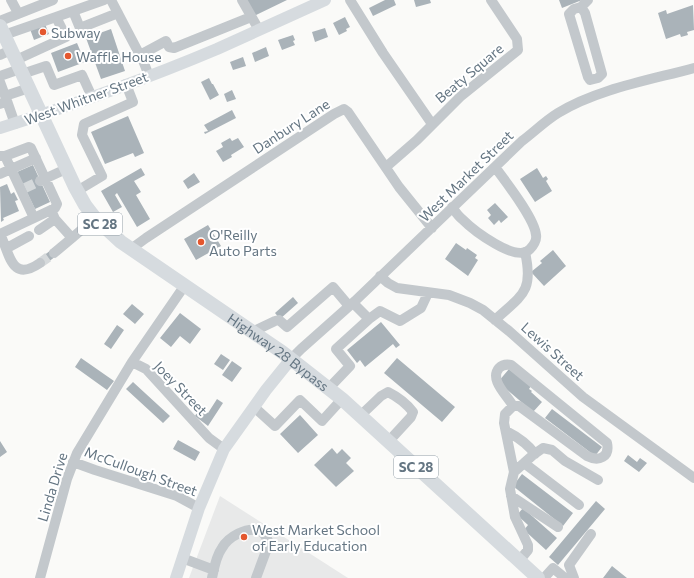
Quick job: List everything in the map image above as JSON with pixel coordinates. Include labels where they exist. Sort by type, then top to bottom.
[{"type":"highway","name":"SC 28","points":[[1,28],[14,61],[42,115]]},
{"type":"highway","name":"Highway 28 Bypass","points":[[42,115],[66,169],[85,205],[95,218],[113,236],[269,344],[342,400],[538,578]]},
{"type":"main road","name":"West Whitner Street","points":[[0,128],[92,97],[217,49],[318,1]]},
{"type":"main road","points":[[176,578],[199,508],[224,449],[254,407],[291,360]]},
{"type":"street","points":[[11,0],[18,13]]},
{"type":"street","points":[[1,28],[56,17],[104,0]]},
{"type":"street","points":[[111,0],[140,55],[149,76]]},
{"type":"street","points":[[242,0],[258,30]]},
{"type":"street","name":"Beaty Square","points":[[350,0],[383,53],[432,124]]},
{"type":"street","name":"Beaty Square","points":[[386,167],[417,140],[461,96],[518,50],[516,38],[491,0]]},
{"type":"street","points":[[1,28],[18,13],[50,1]]},
{"type":"street","points":[[585,4],[585,13],[602,74],[598,78],[590,80],[569,17],[569,14],[574,9],[585,4]]},
{"type":"street","points":[[73,11],[80,28],[118,13]]},
{"type":"street","points":[[0,76],[14,61],[66,37],[56,17]]},
{"type":"street","points":[[140,55],[166,41],[169,47],[174,48],[251,17]]},
{"type":"street","points":[[14,61],[46,66],[54,85],[82,75],[92,97]]},
{"type":"street","name":"West Market Street","points":[[291,360],[432,228],[522,141],[543,124],[559,113],[599,94],[694,68]]},
{"type":"street","points":[[595,79],[599,94]]},
{"type":"street","points":[[77,191],[102,176],[82,135],[84,124],[133,102],[126,84]]},
{"type":"street","points":[[14,124],[2,93],[29,88]]},
{"type":"street","name":"Danbury Lane","points":[[131,249],[334,114],[344,109],[348,112],[399,187],[432,228]]},
{"type":"street","points":[[34,218],[23,189],[2,156],[29,147],[36,158],[43,180],[57,204],[53,215],[40,230]]},
{"type":"street","points":[[0,174],[36,158]]},
{"type":"street","points":[[452,207],[462,219],[504,249],[519,254],[528,252],[533,246],[536,236],[532,220],[495,167]]},
{"type":"street","points":[[43,180],[66,169]]},
{"type":"street","points":[[40,263],[33,268],[26,270],[21,270],[14,265],[0,234],[34,218],[53,215]]},
{"type":"street","points":[[53,215],[72,238]]},
{"type":"street","points":[[54,253],[95,218]]},
{"type":"street","points":[[7,248],[29,236]]},
{"type":"street","points":[[495,320],[523,294],[527,285],[529,268],[525,252]]},
{"type":"street","name":"Lewis Street","points":[[380,276],[397,288],[449,295],[483,310],[583,397],[694,478]]},
{"type":"street","name":"Joey Street","points":[[185,285],[132,362],[146,369],[209,438],[224,449]]},
{"type":"street","points":[[252,332],[279,320],[287,327],[332,287],[369,319]]},
{"type":"street","points":[[328,389],[350,366],[336,350],[369,319],[380,311],[400,321],[420,308],[428,292]]},
{"type":"street","points":[[269,344],[272,323]]},
{"type":"street","name":"Linda Drive","points":[[40,578],[73,462],[132,362]]},
{"type":"street","points":[[513,406],[500,387],[496,378],[496,372],[500,366],[507,364],[511,365],[607,443],[608,450],[605,456],[594,460],[519,406],[513,406],[505,414],[504,423],[514,472],[510,489],[511,496],[515,517],[528,545],[528,550],[519,561]]},
{"type":"street","points":[[360,416],[381,396],[388,392],[409,406],[413,412],[411,417],[388,442]]},
{"type":"street","points":[[254,407],[275,426],[300,400],[322,421],[342,400]]},
{"type":"street","points":[[506,431],[527,444],[535,454]]},
{"type":"street","points":[[514,472],[543,448],[552,450],[565,460],[598,480]]},
{"type":"street","name":"McCullough Street","points":[[73,462],[177,496],[199,508]]},
{"type":"street","points":[[524,463],[579,505]]},
{"type":"street","points":[[511,496],[558,527]]},
{"type":"street","points":[[182,558],[213,574],[222,548],[234,536],[247,530],[260,531],[266,536],[270,543],[256,578]]},
{"type":"street","points":[[574,578],[569,565],[591,534]]},
{"type":"street","points":[[544,578],[553,568],[564,578]]},
{"type":"shaded area","name":"West Market School of Early Education","points":[[220,496],[348,578],[189,578]]},
{"type":"building","points":[[244,0],[287,0],[252,17]]},
{"type":"building","points":[[385,0],[394,0],[396,5],[373,16],[369,8]]},
{"type":"building","points":[[414,0],[430,0],[431,3],[416,7]]},
{"type":"building","points":[[559,0],[582,0],[562,8]]},
{"type":"building","points":[[693,5],[694,30],[687,32],[688,35],[681,37],[680,34],[666,39],[658,13],[666,10],[667,14]]},
{"type":"building","points":[[345,17],[350,27],[346,29],[347,31],[339,35],[333,23]]},
{"type":"building","points":[[45,24],[49,34],[34,40],[30,29]]},
{"type":"building","points":[[325,28],[328,37],[315,42],[312,32]]},
{"type":"building","points":[[111,29],[125,71],[101,79],[86,38]]},
{"type":"building","points":[[293,35],[295,45],[282,50],[278,40]]},
{"type":"building","points":[[77,43],[85,62],[58,72],[51,53]]},
{"type":"building","points":[[266,47],[269,56],[255,62],[252,53]]},
{"type":"building","points":[[243,57],[246,66],[233,70],[230,62]]},
{"type":"building","points":[[209,78],[219,95],[210,100],[201,82]]},
{"type":"building","points":[[232,90],[236,99],[227,102],[224,94]]},
{"type":"building","points":[[232,110],[236,118],[205,134],[204,132],[208,131],[204,125]]},
{"type":"building","points":[[128,116],[144,153],[135,157],[133,153],[105,164],[91,132]]},
{"type":"building","points":[[230,138],[232,141],[238,138],[244,147],[223,162],[216,151],[223,147],[221,143]]},
{"type":"building","points":[[33,165],[50,202],[35,209],[17,172]]},
{"type":"building","points":[[141,168],[145,175],[134,181],[141,192],[136,195],[150,219],[137,227],[117,193],[115,195],[122,207],[113,212],[101,191]]},
{"type":"building","points":[[537,168],[543,178],[546,176],[548,179],[546,181],[552,191],[535,202],[520,179]]},
{"type":"building","points":[[194,173],[200,182],[188,189],[183,181]]},
{"type":"building","points":[[7,184],[11,194],[14,192],[18,200],[15,201],[19,211],[3,218],[4,220],[1,222],[0,187]]},
{"type":"building","points":[[495,203],[508,217],[501,223],[499,220],[494,225],[488,218],[491,215],[487,210]]},
{"type":"building","points":[[208,225],[221,246],[196,260],[184,239]]},
{"type":"building","points":[[456,243],[477,255],[475,258],[478,260],[468,276],[445,259]]},
{"type":"building","points":[[51,250],[56,256],[43,266],[38,260]]},
{"type":"building","points":[[553,250],[566,266],[544,286],[531,272],[542,263],[540,261]]},
{"type":"building","points":[[293,297],[298,303],[280,319],[275,313]]},
{"type":"building","points":[[132,304],[144,314],[135,324],[123,314]]},
{"type":"building","points":[[180,313],[201,329],[190,344],[180,336],[171,347],[160,338]]},
{"type":"building","points":[[381,322],[400,345],[396,348],[393,344],[365,367],[360,360],[357,363],[347,350]]},
{"type":"building","points":[[117,325],[124,330],[111,349],[104,344]]},
{"type":"building","points":[[221,354],[230,360],[223,370],[214,364]]},
{"type":"building","points":[[81,358],[114,381],[107,390],[75,367]]},
{"type":"building","points":[[397,358],[455,407],[442,422],[384,373]]},
{"type":"building","points":[[232,361],[242,368],[232,382],[222,375]]},
{"type":"building","points":[[509,369],[531,386],[529,389],[532,391],[531,392],[542,402],[533,412],[498,382]]},
{"type":"building","points":[[133,382],[170,416],[163,423],[126,389]]},
{"type":"building","points":[[217,399],[223,403],[208,426],[195,416],[200,408],[208,413]]},
{"type":"building","points":[[552,409],[602,447],[595,456],[545,418]]},
{"type":"building","points":[[300,415],[318,435],[298,453],[280,434]]},
{"type":"building","points":[[178,440],[200,452],[195,461],[173,449]]},
{"type":"building","points":[[0,441],[7,452],[0,457]]},
{"type":"building","points":[[332,448],[337,454],[342,449],[351,458],[346,463],[354,471],[336,487],[314,465]]},
{"type":"building","points":[[628,455],[637,462],[640,458],[647,463],[639,472],[624,461]]},
{"type":"building","points":[[522,474],[573,513],[563,526],[513,486]]},
{"type":"building","points":[[596,501],[605,509],[558,565],[549,557]]},
{"type":"building","points":[[523,508],[557,538],[546,550],[524,530],[528,525],[517,515]]},
{"type":"building","points":[[612,566],[627,578],[603,578]]},
{"type":"tunnel","points":[[25,188],[40,181]]},
{"type":"tunnel","points":[[40,263],[54,253]]},
{"type":"place","name":"Subway","points":[[43,32]]},
{"type":"place","name":"Waffle House","points":[[68,56]]},
{"type":"place","name":"O'Reilly Auto Parts","points":[[201,242]]},
{"type":"place","name":"West Market School of Early Education","points":[[244,537]]}]
